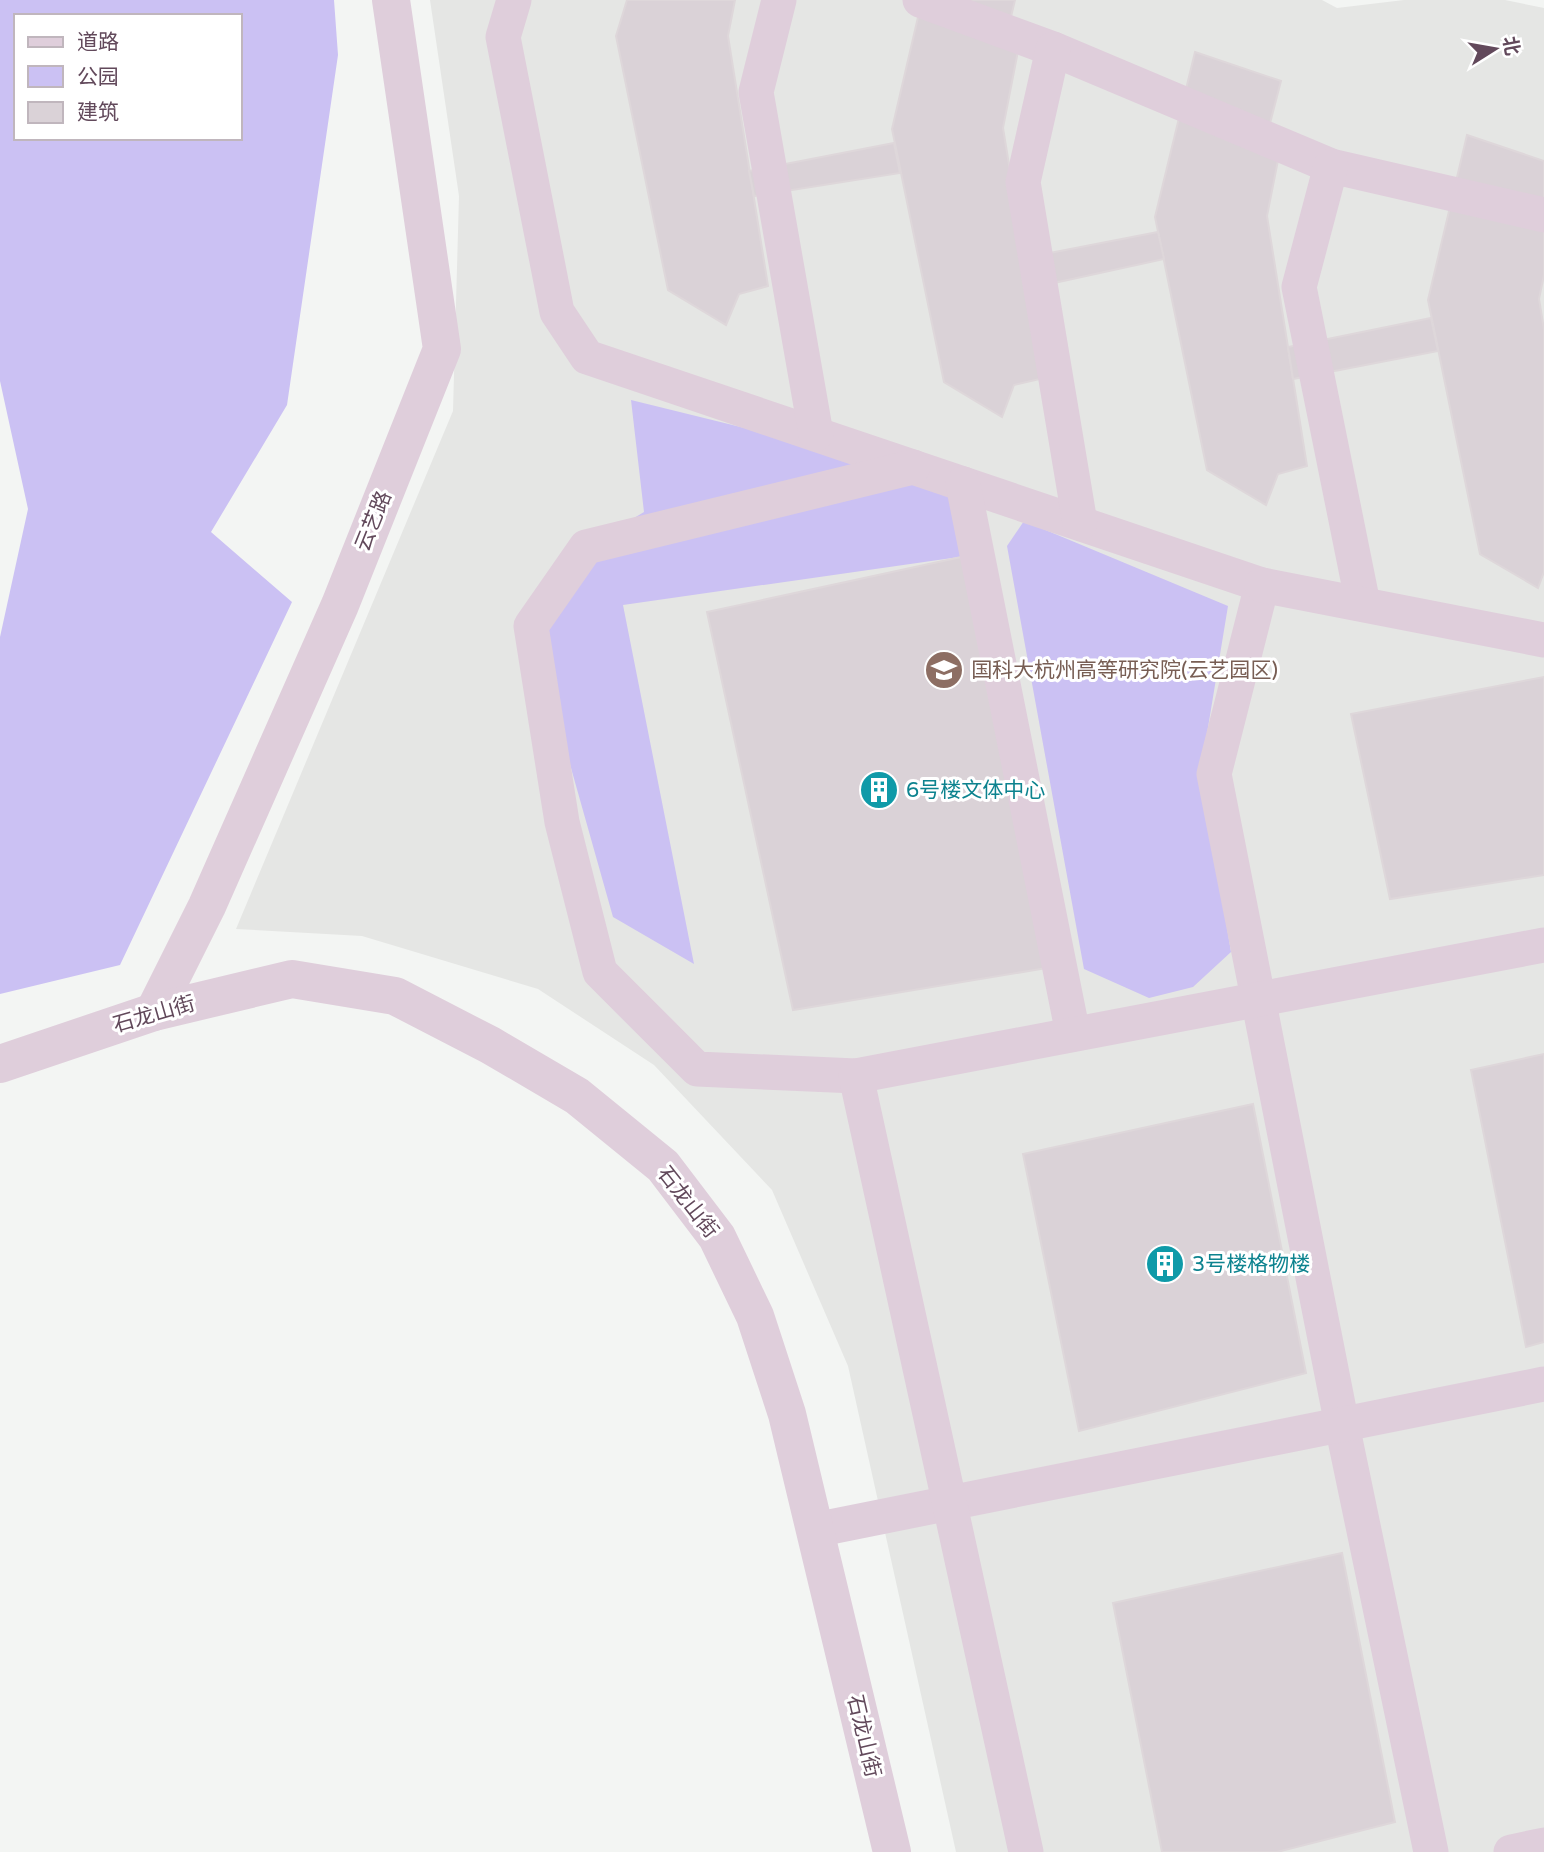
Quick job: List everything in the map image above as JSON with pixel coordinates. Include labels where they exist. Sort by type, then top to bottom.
[{"type":"street","name":"云艺路","points":[[154,1012],[207,906],[334,617],[442,349],[391,0]]},
{"type":"street","points":[[514,0],[503,37],[557,312],[587,357],[1262,585],[1544,640]]},
{"type":"street","points":[[779,0],[756,92],[816,434]]},
{"type":"street","points":[[920,0],[1053,49],[1331,166],[1544,215]]},
{"type":"street","points":[[1053,49],[1023,182],[1080,523]]},
{"type":"street","points":[[1331,166],[1299,287],[1363,604]]},
{"type":"street","points":[[914,467],[586,547],[531,626],[562,822],[600,972],[697,1069],[856,1076],[1544,945]]},
{"type":"street","points":[[963,484],[1073,1034]]},
{"type":"street","points":[[1262,585],[1214,774],[1342,1424],[1431,1852]]},
{"type":"street","name":"石龙山街","points":[[0,1064],[154,1012],[292,979],[394,996],[490,1045],[577,1097],[663,1166],[717,1237],[755,1316],[787,1414],[892,1852]]},
{"type":"street","points":[[856,1076],[952,1503],[1026,1852]]},
{"type":"street","points":[[816,1530],[1544,1384]]},
{"type":"street","points":[[1511,1852],[1544,1845]]},
{"type":"shaded area","name":"国科大杭州高等研究院(云艺园区)","points":[[430,0],[1322,0],[1337,8],[1404,0],[1505,0],[1544,8],[1544,1852],[956,1852],[848,1366],[772,1190],[654,1065],[538,989],[362,936],[236,929],[453,411],[459,196]]},
{"type":"green space","points":[[0,0],[334,0],[338,55],[287,405],[211,532],[292,602],[120,965],[0,994],[0,637],[28,509],[0,381]]},
{"type":"green space","points":[[631,400],[944,477],[966,556],[623,605],[694,964],[613,917],[531,626],[586,547],[644,512]]},
{"type":"green space","points":[[1024,521],[1228,606],[1201,770],[1231,952],[1193,987],[1149,998],[1084,969],[1007,546]]},
{"type":"building","points":[[627,0],[735,0],[728,36],[768,286],[739,294],[726,325],[668,290],[616,36]]},
{"type":"building","points":[[922,0],[1015,0],[1005,42],[1019,46],[1003,128],[1044,378],[1014,385],[1002,417],[944,382],[892,129]]},
{"type":"building","points":[[1195,52],[1281,81],[1268,131],[1283,135],[1267,216],[1307,466],[1278,474],[1266,505],[1207,470],[1155,217]]},
{"type":"building","points":[[1467,135],[1544,161],[1544,275],[1539,299],[1544,329],[1544,572],[1538,588],[1480,554],[1428,300]]},
{"type":"building","points":[[894,143],[900,173],[754,196],[749,171]]},
{"type":"building","points":[[1158,232],[1164,259],[1040,286],[1024,258]]},
{"type":"building","points":[[1431,318],[1438,351],[1293,379],[1288,347]]},
{"type":"building","name":"6号楼文体中心","points":[[966,556],[1047,968],[793,1010],[707,612]]},
{"type":"building","points":[[1544,677],[1544,875],[1390,899],[1351,714]]},
{"type":"building","points":[[1544,1054],[1544,1342],[1526,1347],[1471,1070]]},
{"type":"building","name":"3号楼格物楼","points":[[1253,1104],[1306,1373],[1079,1431],[1023,1154]]},
{"type":"building","points":[[1342,1553],[1395,1822],[1277,1852],[1162,1852],[1113,1603]]},
{"type":"place","name":"国科大杭州高等研究院(云艺园区)","points":[[944,670]]},
{"type":"place","name":"6号楼文体中心","points":[[879,790]]},
{"type":"place","name":"3号楼格物楼","points":[[1165,1264]]}]
